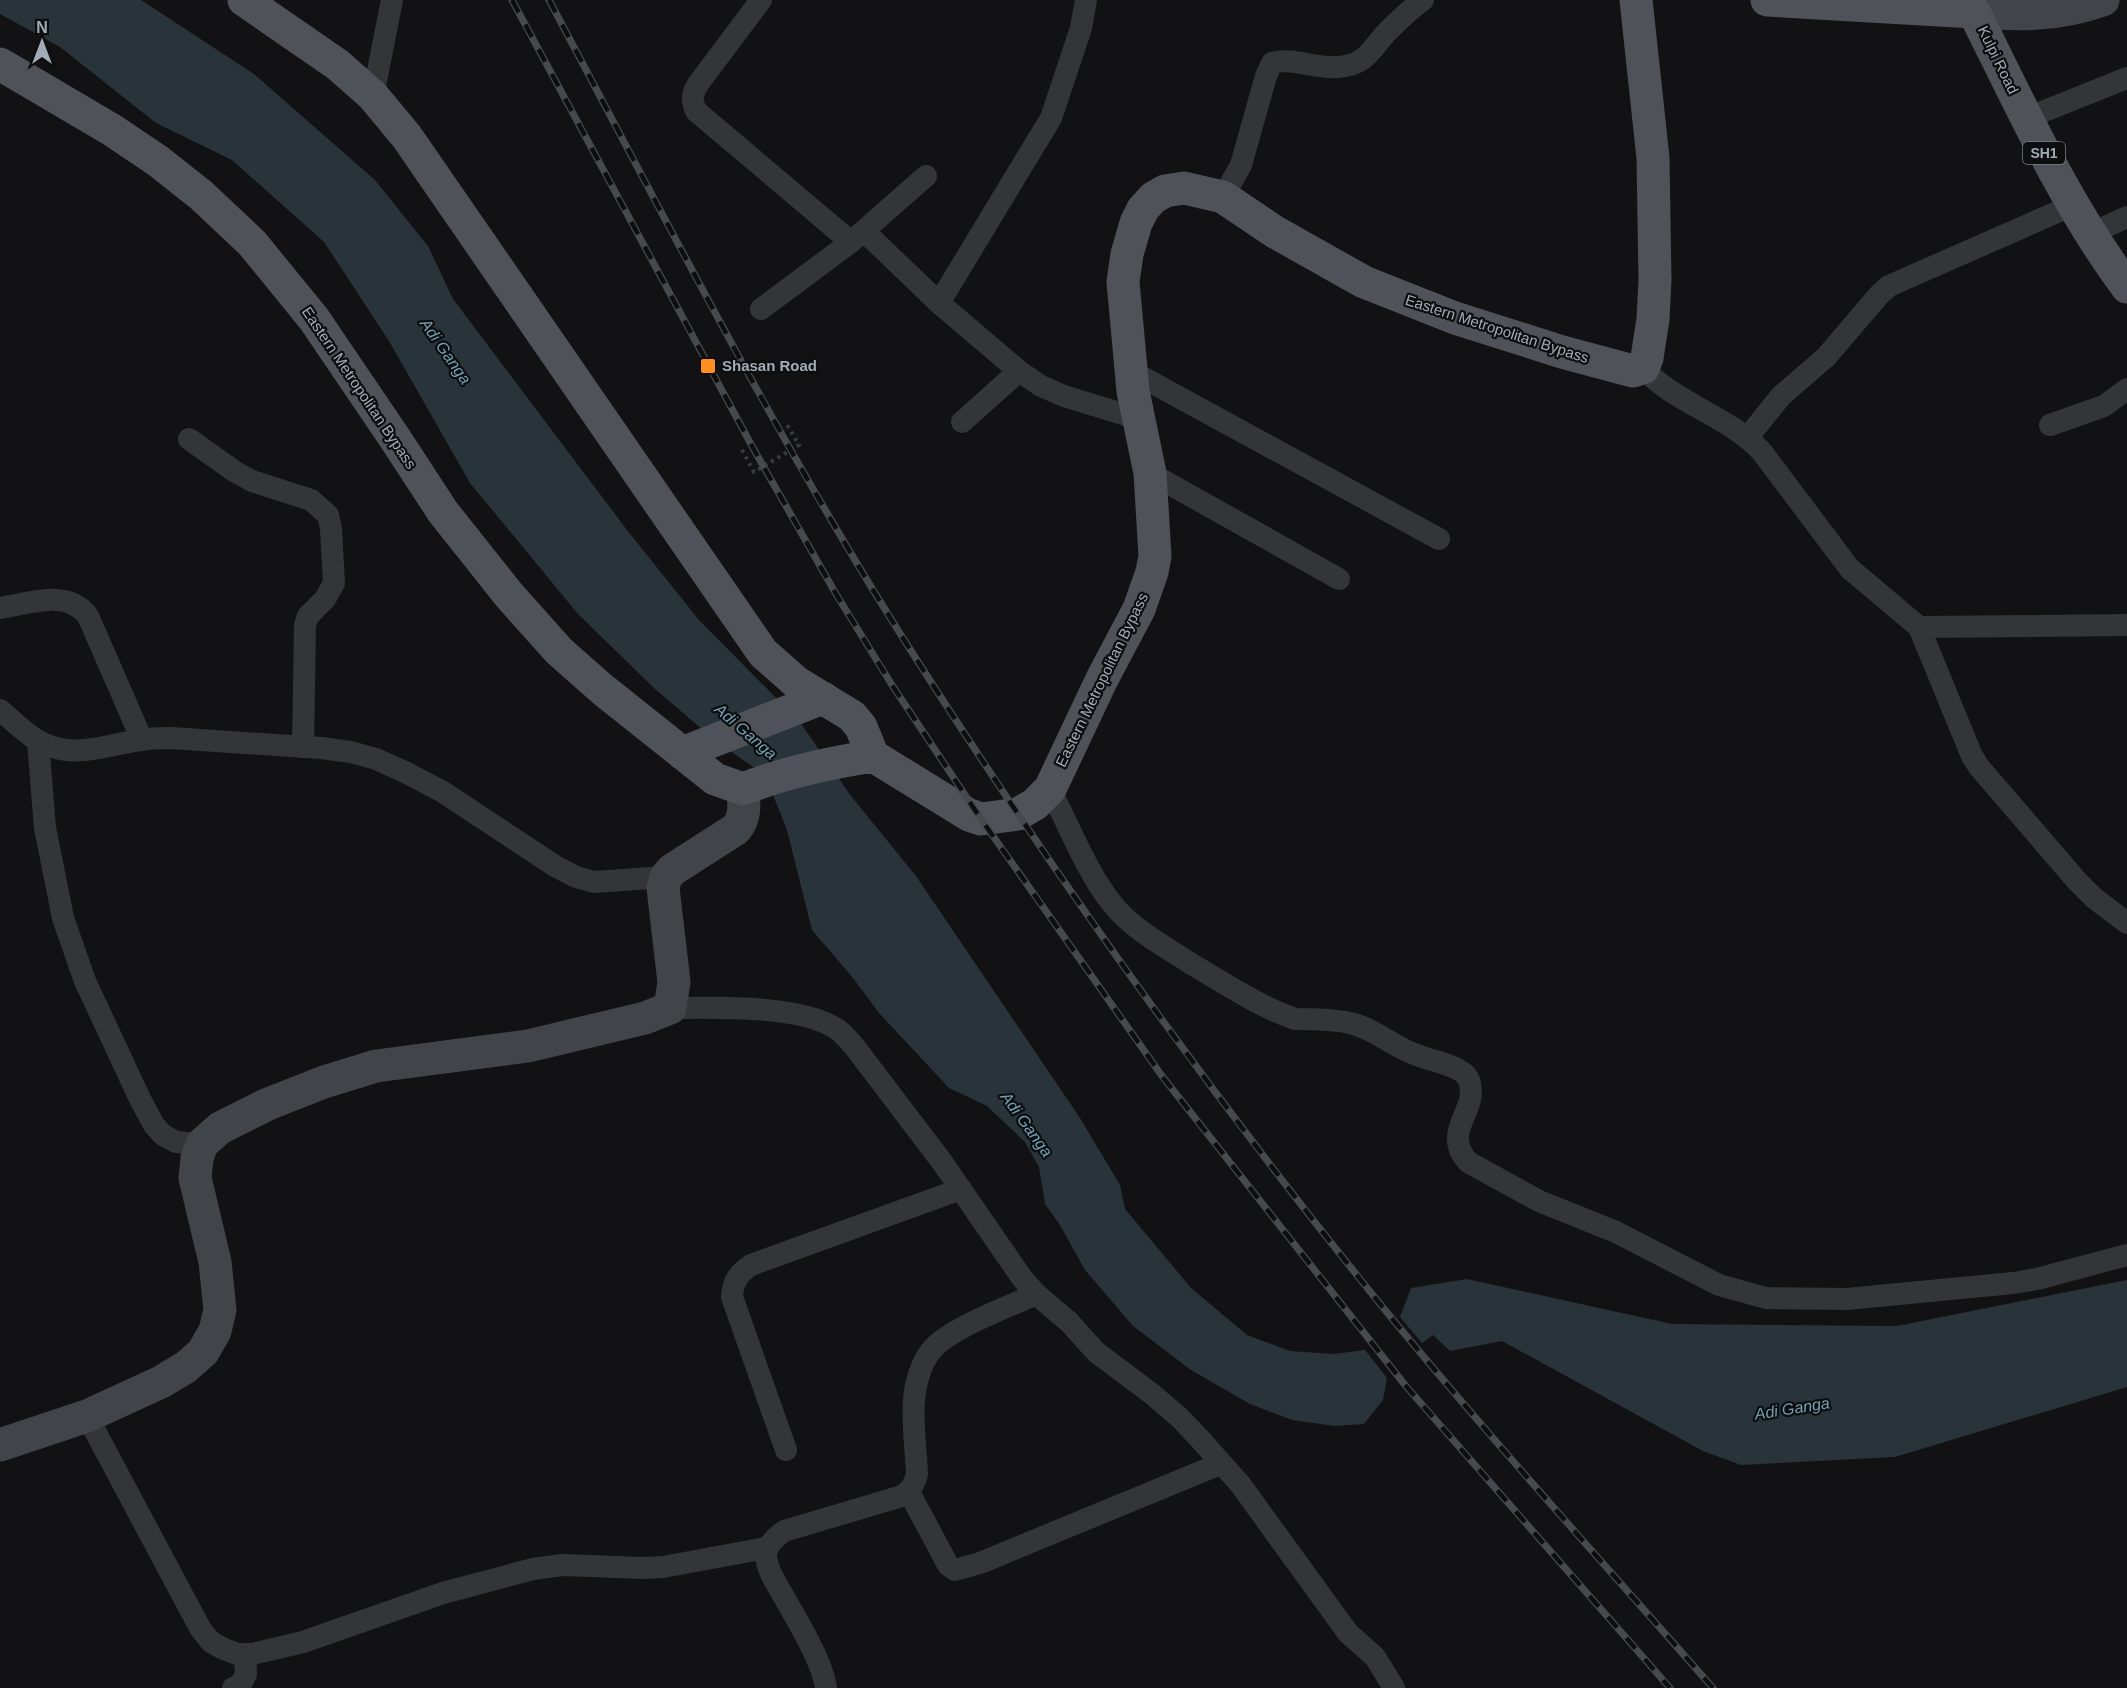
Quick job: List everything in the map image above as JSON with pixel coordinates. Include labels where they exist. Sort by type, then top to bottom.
[{"type":"main road","points":[[0,1445],[87,1416],[161,1383],[186,1367],[203,1352],[215,1331],[220,1310],[216,1271],[195,1178],[197,1158],[202,1144],[220,1128],[268,1104],[324,1082],[376,1066],[528,1046],[645,1018],[670,1008],[674,982],[663,888],[666,877],[672,870],[736,829],[742,822],[751,786],[838,762],[873,756],[861,727],[852,716],[815,701],[763,653],[407,136],[373,96],[338,65],[244,0]]},
{"type":"main road","points":[[1636,0],[1653,158],[1655,280],[1653,319],[1647,358],[1642,368]]},
{"type":"main road","name":"Kulpi Road","points":[[1767,0],[1974,12],[2073,205],[2090,234],[2127,286]]},
{"type":"main road","points":[[1974,12],[2049,14],[2103,0]]},
{"type":"main road","name":"Eastern Metropolitan Bypass","points":[[0,64],[112,130],[158,161],[201,195],[252,243],[314,320],[443,512],[509,596],[559,651],[715,779],[751,786]]},
{"type":"main road","name":"Eastern Metropolitan Bypass","points":[[873,756],[959,809],[981,819],[1018,814],[1035,804],[1050,789],[1102,679],[1139,609],[1152,572],[1155,556],[1150,473],[1131,371],[1123,282],[1127,254],[1143,209],[1153,198],[1165,191],[1184,188],[1223,197],[1275,232],[1364,282],[1455,318],[1562,352],[1633,370],[1642,368]]},
{"type":"main road","points":[[682,753],[815,701]]},
{"type":"street","points":[[373,96],[392,0]]},
{"type":"street","points":[[761,0],[692,93],[692,102],[696,111],[858,236],[1019,371],[1041,386],[1064,396],[1139,419]]},
{"type":"street","points":[[939,303],[1052,118],[1081,28],[1086,0]]},
{"type":"street","points":[[1223,197],[1241,165],[1266,76],[1272,63],[1291,62],[1335,67],[1361,62],[1373,51],[1387,32],[1423,0]]},
{"type":"street","points":[[2027,118],[2127,78]]},
{"type":"street","points":[[761,309],[858,236],[926,176]]},
{"type":"street","points":[[1748,437],[1781,396],[1819,365],[1889,286],[2073,205]]},
{"type":"street","points":[[2090,234],[2127,217]]},
{"type":"street","points":[[1642,368],[1661,385],[1748,437],[1762,452],[1850,569],[1919,627],[1972,756],[1979,767],[2081,885],[2127,923]]},
{"type":"street","points":[[962,422],[1019,371]]},
{"type":"street","points":[[1131,371],[1439,539]]},
{"type":"street","points":[[2050,425],[2104,406],[2127,389]]},
{"type":"street","points":[[189,439],[252,481],[311,500],[328,515],[334,583],[325,599],[308,615],[305,625],[303,747]]},
{"type":"street","points":[[1150,473],[1340,579]]},
{"type":"street","points":[[0,608],[57,599],[69,600],[81,606],[88,616],[142,740]]},
{"type":"street","points":[[1919,627],[2127,626]]},
{"type":"street","points":[[0,710],[38,741],[52,747],[81,750],[142,740],[171,738],[351,752],[376,759],[443,792],[555,866],[576,877],[594,882],[666,877]]},
{"type":"street","points":[[38,741],[45,828],[63,918],[85,981],[154,1125],[163,1135],[176,1142],[202,1144]]},
{"type":"street","points":[[1050,789],[1097,882],[1120,913],[1149,936],[1237,991],[1287,1016],[1295,1019],[1352,1023],[1409,1052],[1459,1070],[1470,1083],[1471,1092],[1458,1143],[1460,1153],[1468,1162],[1539,1200],[1616,1232],[1719,1285],[1766,1298],[1847,1299],[2013,1283],[2037,1279],[2127,1255]]},
{"type":"street","points":[[670,1008],[780,1012],[813,1018],[838,1030],[854,1046],[961,1189],[1022,1278],[1036,1294],[1069,1322],[1096,1352],[1180,1418],[1240,1484],[1348,1633],[1375,1657],[1394,1688]]},
{"type":"street","points":[[786,1450],[732,1298],[733,1284],[740,1272],[751,1265],[961,1189]]},
{"type":"street","points":[[826,1688],[816,1658],[766,1563],[766,1548],[784,1531],[909,1492],[917,1474],[914,1399],[919,1377],[931,1351],[942,1340],[962,1329],[1036,1294]]},
{"type":"street","points":[[87,1416],[200,1628],[211,1642],[237,1654],[303,1642],[443,1593],[533,1569],[562,1565],[663,1567],[766,1548]]},
{"type":"street","points":[[909,1492],[948,1565],[955,1570],[980,1563],[1220,1464]]},
{"type":"street","points":[[233,1688],[242,1684],[246,1674],[245,1654]]},
{"type":"path","points":[[742,450],[754,472],[799,446],[786,423]]},
{"type":"water","name":"Adi Ganga","points":[[0,0],[141,0],[254,74],[375,180],[428,246],[453,299],[627,530],[699,620],[800,722],[851,796],[916,876],[1080,1118],[1120,1185],[1125,1209],[1191,1288],[1247,1335],[1290,1351],[1333,1354],[1365,1350],[1387,1378],[1383,1400],[1364,1424],[1335,1426],[1292,1420],[1250,1404],[1191,1370],[1133,1326],[1085,1270],[1060,1225],[1045,1204],[1039,1167],[1025,1142],[987,1106],[949,1088],[879,1013],[812,930],[787,830],[765,775],[717,742],[655,689],[578,614],[470,483],[389,341],[324,242],[232,160],[156,123],[60,47],[0,14]]},
{"type":"water","name":"Adi Ganga","points":[[1467,1279],[1672,1324],[1897,1326],[2127,1280],[2127,1387],[1895,1457],[1741,1465],[1703,1451],[1502,1341],[1450,1351],[1433,1335],[1422,1343],[1400,1317],[1411,1288]]},
{"type":"railway","points":[[512,0],[753,448],[836,594],[892,685],[981,819],[1162,1076],[1405,1385],[1670,1688]]},
{"type":"railway","points":[[549,0],[683,254],[822,505],[922,668],[1090,919],[1208,1083],[1394,1321],[1472,1414],[1713,1688]]},
{"type":"place","name":"Shasan Road","points":[[708,366]]}]
